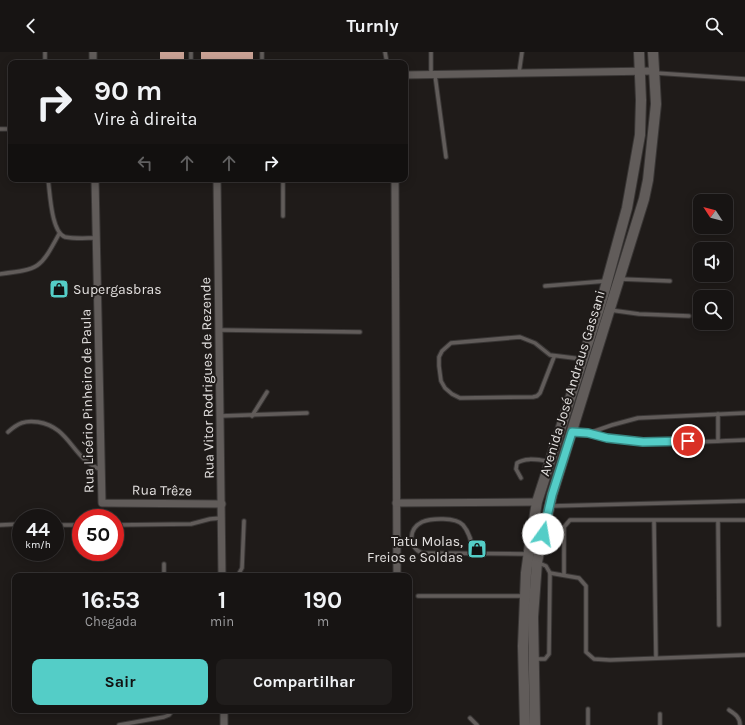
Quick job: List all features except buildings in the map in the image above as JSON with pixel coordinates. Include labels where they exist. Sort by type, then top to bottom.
[{"type":"main road","name":"Avenida José Andraus Gassani","points":[[535,725],[533,616],[536,562],[550,506],[609,310],[608,281],[627,208],[640,135],[639,52]]},
{"type":"main road","name":"Avenida José Andraus Gassani","points":[[525,725],[525,596],[528,554],[537,502],[583,360],[608,298],[619,278],[644,199],[648,180],[656,104],[653,52]]},
{"type":"main road","points":[[633,178],[648,180]]},
{"type":"main road","points":[[563,422],[573,428]]},
{"type":"street","points":[[408,75],[655,72]]},
{"type":"street","name":"Rua Licério Pinheiro de Paula","points":[[95,182],[102,503]]},
{"type":"street","name":"Rua Vitor Rodrigues de Rezende","points":[[217,182],[222,573]]},
{"type":"street","points":[[395,182],[397,573]]},
{"type":"street","points":[[396,503],[537,502]]},
{"type":"street","name":"Rua Trêze","points":[[102,503],[222,504]]},
{"type":"street","points":[[224,713],[224,725]]},
{"type":"lane","points":[[431,52],[433,75],[446,157]]},
{"type":"lane","points":[[519,73],[522,52]]},
{"type":"lane","points":[[655,72],[745,79]]},
{"type":"lane","points":[[48,182],[54,224],[60,234],[70,237],[96,238]]},
{"type":"lane","points":[[283,182],[283,216]]},
{"type":"lane","points":[[0,274],[25,271],[40,264],[47,256],[60,234]]},
{"type":"lane","points":[[619,278],[670,281]]},
{"type":"lane","points":[[545,286],[608,281]]},
{"type":"lane","points":[[609,310],[639,314],[689,316]]},
{"type":"lane","points":[[219,330],[360,332]]},
{"type":"lane","points":[[554,357],[540,394],[533,397],[460,398],[445,388],[441,381],[439,358],[442,351],[451,343],[520,337],[535,343],[545,353],[554,357],[583,360]]},
{"type":"lane","points":[[252,416],[267,392]]},
{"type":"lane","points":[[220,416],[307,413]]},
{"type":"lane","points":[[588,433],[638,418],[745,413]]},
{"type":"lane","points":[[718,414],[718,440]]},
{"type":"lane","points":[[8,432],[24,421],[50,425],[62,433],[85,460],[102,470]]},
{"type":"lane","points":[[573,428],[607,438],[643,442],[745,440]]},
{"type":"lane","points":[[521,478],[516,469],[517,463],[520,461],[529,459],[551,461]]},
{"type":"lane","points":[[550,506],[745,501]]},
{"type":"lane","points":[[124,525],[191,524],[210,519],[222,518]]},
{"type":"lane","points":[[474,553],[469,536],[464,526],[459,521],[453,519],[428,520],[421,522],[416,527],[412,535],[411,541],[413,547],[422,553],[528,554]]},
{"type":"lane","points":[[564,574],[564,527],[570,520],[745,520]]},
{"type":"lane","points":[[239,573],[242,568],[244,521]]},
{"type":"lane","points":[[654,521],[656,658]]},
{"type":"lane","points":[[718,521],[719,625]]},
{"type":"lane","points":[[0,525],[12,524]]},
{"type":"lane","points":[[524,658],[545,659],[549,654],[550,573],[546,566],[536,562]]},
{"type":"lane","points":[[164,564],[164,573]]},
{"type":"lane","points":[[550,573],[564,574],[579,578],[586,586],[586,652],[594,659],[610,660],[745,655]]},
{"type":"lane","points":[[418,596],[525,596]]},
{"type":"lane","points":[[588,709],[588,725]]},
{"type":"lane","points":[[728,710],[740,719],[740,725]]},
{"type":"lane","points":[[119,725],[164,717],[170,713]]},
{"type":"lane","points":[[660,714],[660,725]]},
{"type":"lane","points":[[470,718],[477,725]]},
{"type":"place","name":"Supergasbras","points":[[59,289]]},
{"type":"place","name":"Tatu Molas, Freios e Soldas","points":[[477,549]]},
{"type":"route","points":[[543,534],[552,495],[572,432],[588,433],[619,440],[643,442],[688,441]]}]
